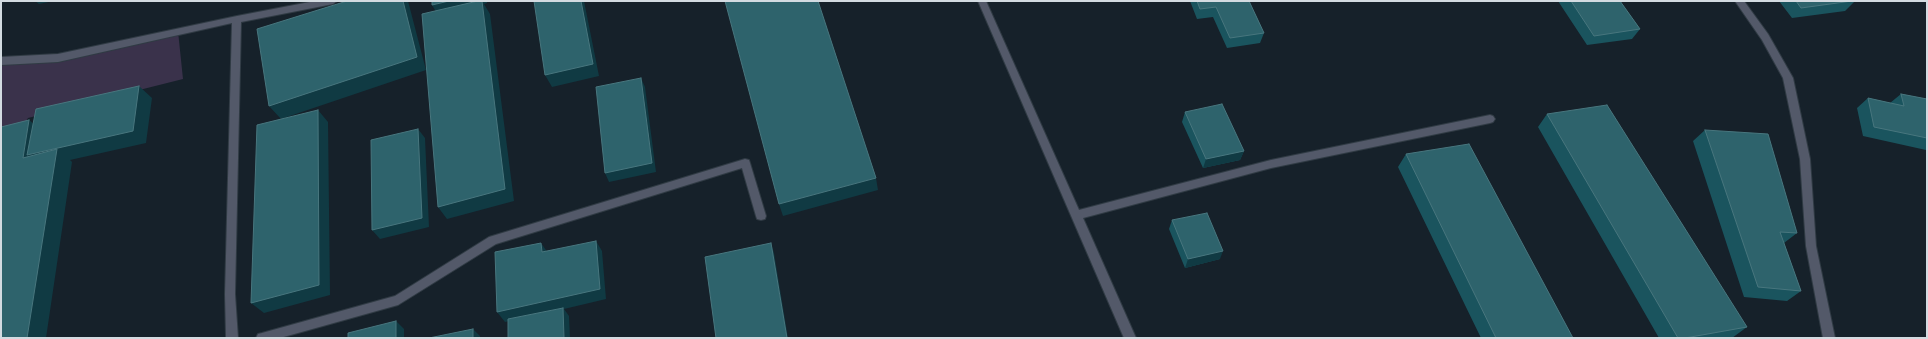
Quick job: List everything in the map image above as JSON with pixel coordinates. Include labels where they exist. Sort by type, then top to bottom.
[{"type":"street","points":[[1,61],[58,58],[237,18],[333,1]]},
{"type":"street","points":[[982,1],[1130,338]]},
{"type":"street","points":[[1739,1],[1765,37],[1788,78],[1806,159],[1811,246],[1829,338]]},
{"type":"street","points":[[232,338],[230,294],[237,18]]},
{"type":"street","points":[[1077,216],[1271,164],[1490,119]]},
{"type":"street","points":[[262,338],[398,300],[493,240],[745,163],[761,216]]},
{"type":"shaded area","points":[[178,31],[183,79],[28,118],[14,140],[1,211],[1,61],[58,58]]},
{"type":"building","points":[[347,1],[403,1],[417,57],[269,106],[257,29]]},
{"type":"building","points":[[432,1],[449,1],[432,5]]},
{"type":"building","points":[[482,1],[505,189],[438,207],[422,14]]},
{"type":"building","points":[[534,1],[581,1],[593,64],[545,75]]},
{"type":"building","points":[[725,1],[818,1],[876,178],[779,204]]},
{"type":"building","points":[[1197,1],[1249,1],[1264,33],[1230,38],[1216,7],[1200,9]]},
{"type":"building","points":[[1571,1],[1620,1],[1640,29],[1594,36]]},
{"type":"building","points":[[1796,1],[1852,1],[1801,8]]},
{"type":"building","points":[[641,78],[652,163],[605,173],[596,87]]},
{"type":"building","points":[[139,86],[133,131],[27,155],[36,109]]},
{"type":"building","points":[[1901,94],[1927,99],[1927,138],[1874,127],[1868,98],[1904,106]]},
{"type":"building","points":[[1222,104],[1244,151],[1206,159],[1185,112]]},
{"type":"building","points":[[1607,105],[1747,327],[1678,338],[1547,114]]},
{"type":"building","points":[[318,110],[319,285],[251,303],[257,125]]},
{"type":"building","points":[[29,120],[23,158],[57,149],[27,338],[1,338],[1,127]]},
{"type":"building","points":[[418,129],[422,218],[372,230],[371,140]]},
{"type":"building","points":[[1705,130],[1768,134],[1797,233],[1780,232],[1801,291],[1758,287]]},
{"type":"building","points":[[1469,144],[1573,338],[1496,338],[1406,154]]},
{"type":"building","points":[[1207,213],[1223,251],[1188,259],[1172,220]]},
{"type":"building","points":[[596,241],[600,289],[497,312],[495,252],[541,243],[542,252]]},
{"type":"building","points":[[771,243],[787,338],[716,338],[705,257]]},
{"type":"building","points":[[563,308],[564,338],[508,338],[508,319]]},
{"type":"building","points":[[396,321],[396,338],[348,338],[348,333]]},
{"type":"building","points":[[473,329],[473,338],[429,338]]}]
